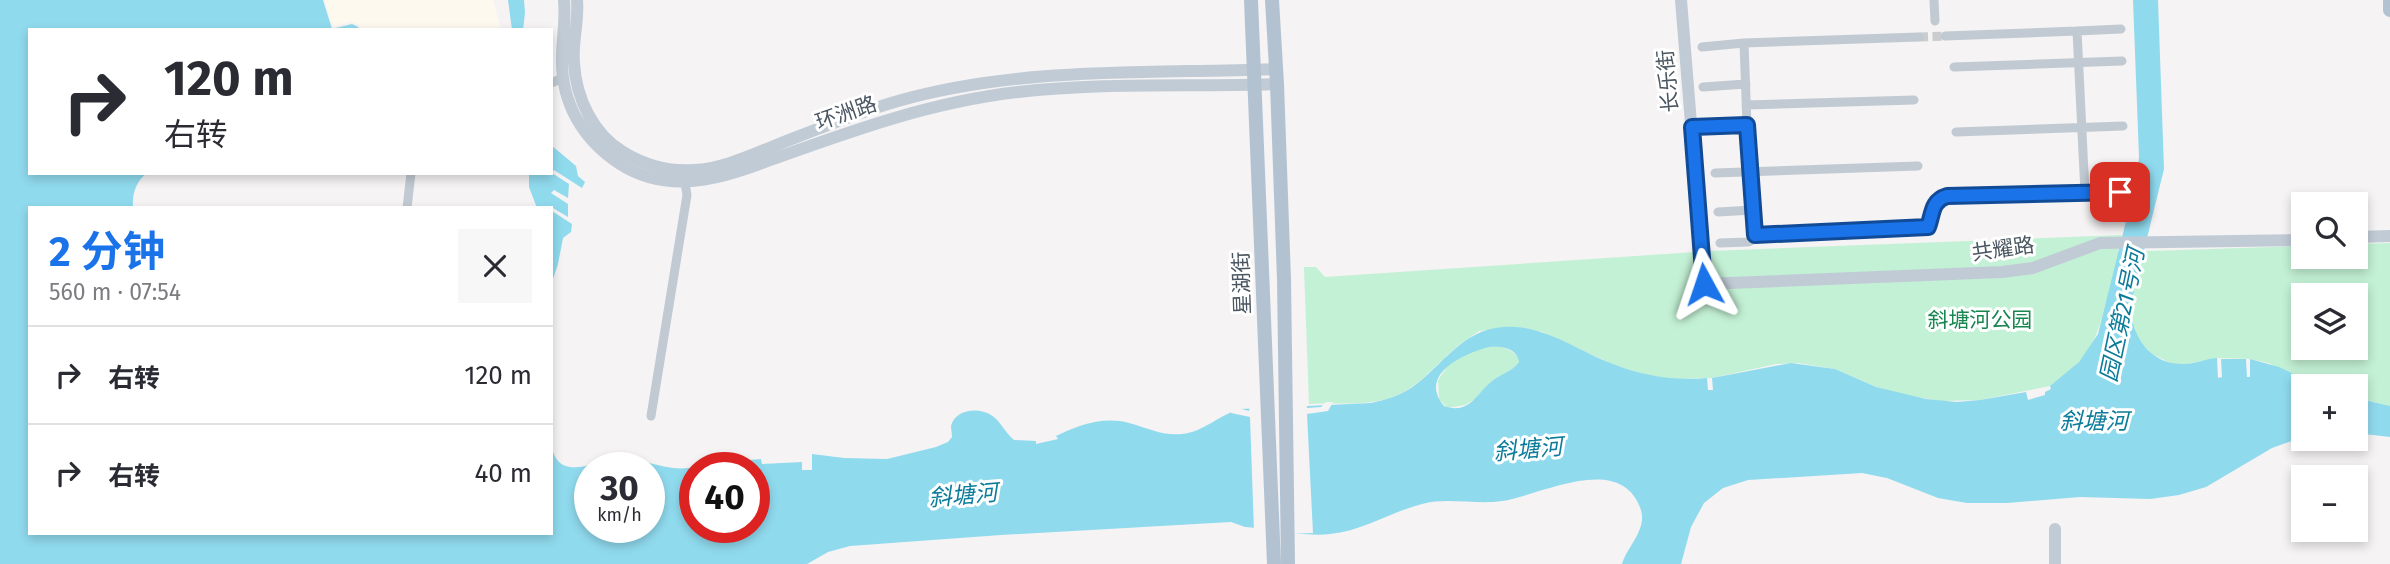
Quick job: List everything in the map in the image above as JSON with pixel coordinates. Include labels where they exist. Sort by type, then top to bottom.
[{"type":"main road","name":"星湖街","points":[[1251,0],[1274,564]]},
{"type":"main road","name":"星湖街","points":[[1272,0],[1284,279],[1288,564]]},
{"type":"main road","points":[[2389,0],[2390,10]]},
{"type":"street","name":"环洲路","points":[[565,0],[557,80],[582,130],[622,166],[644,175],[685,183],[710,180],[747,169],[900,114],[981,97],[1062,89],[1256,77]]},
{"type":"street","name":"环洲路","points":[[578,0],[573,62],[578,92],[591,119],[604,136],[622,151],[647,164],[676,170],[710,168],[897,101],[976,83],[1052,75],[1277,77]]},
{"type":"street","name":"长乐街","points":[[1681,0],[1704,284]]},
{"type":"street","points":[[1934,0],[1935,21]]},
{"type":"street","points":[[1945,36],[2121,29]]},
{"type":"street","points":[[2077,31],[2085,193]]},
{"type":"street","points":[[1702,47],[1919,37]]},
{"type":"street","points":[[1720,243],[1748,242],[1755,235],[1744,43]]},
{"type":"street","points":[[1954,67],[2122,61]]},
{"type":"street","points":[[1703,87],[1746,84]]},
{"type":"street","points":[[1746,105],[1914,100]]},
{"type":"street","points":[[1692,127],[1747,125]]},
{"type":"street","points":[[1956,132],[2123,126]]},
{"type":"street","points":[[1715,173],[1918,166]]},
{"type":"street","points":[[407,206],[411,175]]},
{"type":"street","points":[[651,416],[687,195],[685,183]]},
{"type":"street","points":[[1755,235],[1928,227],[1935,204],[1947,196],[2120,192]]},
{"type":"street","points":[[1718,212],[1753,210]]},
{"type":"street","points":[[2368,237],[2390,236]]},
{"type":"street","name":"共耀路","points":[[1704,284],[2002,272],[2033,268],[2100,243],[2291,240]]},
{"type":"street","points":[[2055,529],[2055,564]]},
{"type":"shaded area","points":[[324,0],[493,0],[501,28],[360,28],[351,22],[333,27]]},
{"type":"green space","name":"斜塘河公园","points":[[2122,235],[2118,252],[2291,246],[2291,269],[2368,269],[2368,244],[2390,243],[2390,406],[2368,401],[2368,374],[2292,374],[2268,363],[2250,359],[2217,358],[2172,364],[2152,354],[2142,344],[2132,321],[2105,306],[2092,343],[2080,361],[2062,377],[2050,386],[1980,400],[1942,401],[1902,395],[1835,369],[1798,363],[1776,364],[1712,378],[1673,379],[1647,375],[1614,365],[1543,332],[1510,327],[1479,331],[1445,357],[1451,362],[1467,353],[1495,346],[1512,351],[1519,358],[1515,367],[1465,405],[1448,408],[1439,400],[1438,380],[1449,364],[1442,360],[1413,386],[1389,398],[1363,403],[1309,404],[1304,267],[1316,267],[1325,277],[1710,251]]},
{"type":"water","points":[[0,0],[323,0],[332,28],[28,28],[28,175],[145,175],[135,188],[133,206],[28,206],[28,535],[553,535],[553,452],[563,465],[574,467],[574,543],[665,543],[665,467],[679,468],[679,543],[770,543],[770,464],[802,462],[802,470],[812,470],[812,454],[887,459],[936,447],[948,442],[952,437],[951,426],[957,416],[974,410],[994,417],[1014,440],[1036,441],[1036,444],[1058,439],[1056,436],[1065,432],[1101,421],[1119,421],[1161,433],[1182,434],[1198,430],[1241,409],[1371,403],[1411,388],[1453,350],[1475,335],[1503,327],[1518,327],[1546,334],[1636,372],[1659,377],[1707,378],[1708,390],[1713,390],[1712,378],[1791,363],[1835,369],[1876,387],[1926,399],[1957,402],[2026,392],[2028,400],[2045,395],[2045,392],[2051,389],[2050,386],[2079,362],[2098,334],[2137,177],[2139,157],[2133,0],[2158,0],[2164,169],[2131,303],[2131,315],[2138,336],[2152,353],[2171,363],[2187,364],[2217,358],[2218,378],[2222,377],[2221,359],[2246,359],[2247,377],[2250,377],[2250,359],[2294,374],[2291,374],[2291,441],[2272,448],[2206,487],[2179,495],[2150,499],[2080,497],[2007,503],[1967,503],[1938,498],[1887,478],[1862,473],[1748,480],[1723,488],[1704,503],[1691,527],[1681,564],[1622,564],[1639,531],[1641,510],[1631,492],[1616,483],[1599,480],[1579,481],[1502,501],[1432,502],[1410,507],[1354,529],[1330,534],[1245,527],[1231,522],[850,546],[828,552],[807,564],[0,564]],"holes":[[[1489,347],[1512,351],[1519,362],[1491,382],[1472,402],[1460,408],[1444,406],[1437,395],[1436,384],[1447,367],[1468,354]]]},
{"type":"water","points":[[508,0],[524,0],[523,28],[512,28]]},
{"type":"water","points":[[352,24],[358,28],[336,28]]},
{"type":"water","points":[[553,147],[576,166],[578,176],[585,182],[582,188],[554,170]]},
{"type":"water","points":[[553,174],[569,184],[568,198],[554,190],[551,193],[568,204],[568,217],[553,206],[536,206],[529,187],[529,175]]},
{"type":"water","points":[[553,212],[572,224],[571,232],[563,238],[553,279]]},
{"type":"water","points":[[2368,401],[2390,406],[2390,437],[2368,434]]},
{"type":"pier","points":[[1306,401],[1307,408],[1321,407],[1326,402],[1333,402],[1328,411],[1307,414],[1313,533],[1254,532],[1250,417],[1231,413],[1234,407],[1249,411],[1250,404]]},
{"type":"tunnel","points":[[1919,37],[1945,36]]},
{"type":"route","points":[[1704,284],[1692,127],[1747,125],[1755,235],[1928,227],[1935,204],[1947,196],[2120,192]]},
{"type":"water label","name":"园区第21号河","points":[[2122,315]]},
{"type":"water label","name":"斜塘河","points":[[2094,421]]},
{"type":"water label","name":"斜塘河","points":[[1528,449]]},
{"type":"water label","name":"斜塘河","points":[[963,495]]}]
